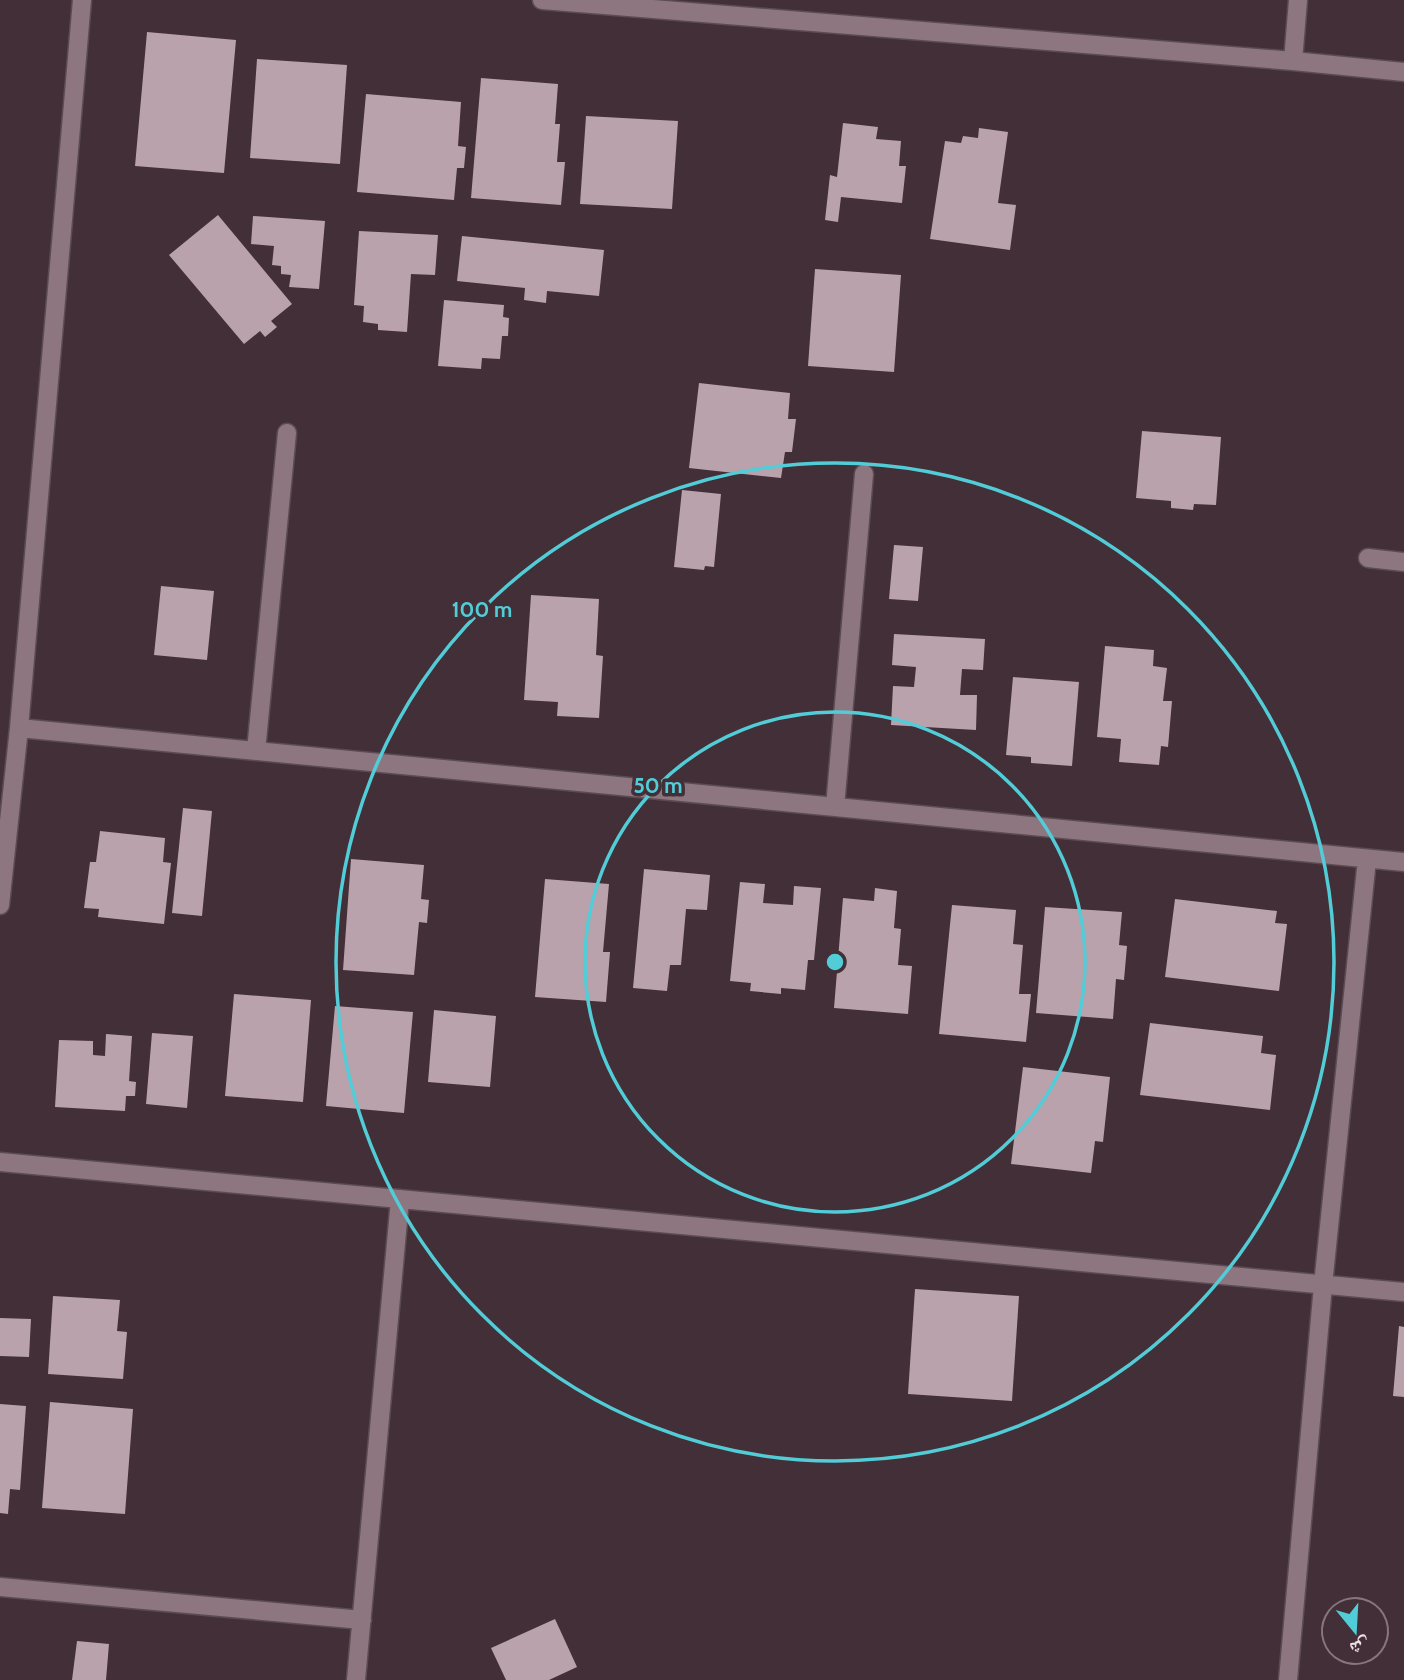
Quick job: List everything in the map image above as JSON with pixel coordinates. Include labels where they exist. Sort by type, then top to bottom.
[{"type":"street","points":[[0,905],[19,729],[82,0]]},
{"type":"street","points":[[541,0],[1404,72]]},
{"type":"street","points":[[1293,61],[1298,0]]},
{"type":"street","points":[[256,751],[287,433]]},
{"type":"street","points":[[835,807],[864,474]]},
{"type":"street","points":[[1368,558],[1404,562]]},
{"type":"street","points":[[19,729],[1404,862]]},
{"type":"street","points":[[1288,1680],[1323,1285],[1367,859]]},
{"type":"street","points":[[0,1162],[1404,1292]]},
{"type":"street","points":[[356,1680],[400,1199]]},
{"type":"street","points":[[0,1587],[362,1620]]},
{"type":"building","points":[[147,32],[236,40],[224,173],[135,166]]},
{"type":"building","points":[[257,59],[347,65],[340,164],[250,158]]},
{"type":"building","points":[[481,78],[558,84],[555,124],[560,124],[557,162],[565,162],[561,205],[471,198]]},
{"type":"building","points":[[366,94],[461,102],[458,146],[466,147],[464,168],[457,168],[454,200],[357,192]]},
{"type":"building","points":[[586,116],[678,121],[672,209],[580,204]]},
{"type":"building","points":[[843,123],[878,127],[876,139],[901,141],[899,166],[906,166],[902,203],[841,197],[838,222],[825,220],[830,175],[837,177]]},
{"type":"building","points":[[979,128],[1008,132],[998,203],[1016,205],[1010,250],[930,239],[945,141],[961,143],[963,136],[978,138]]},
{"type":"building","points":[[218,215],[292,304],[271,321],[277,327],[265,337],[260,331],[244,344],[169,255]]},
{"type":"building","points":[[253,216],[325,221],[319,289],[289,287],[291,275],[281,274],[281,266],[272,265],[274,246],[251,244]]},
{"type":"building","points":[[359,231],[438,235],[435,275],[411,274],[407,332],[378,330],[378,324],[363,322],[364,306],[354,305]]},
{"type":"building","points":[[462,236],[604,250],[599,296],[547,291],[546,303],[524,300],[525,288],[457,281]]},
{"type":"building","points":[[815,269],[901,275],[894,372],[808,366]]},
{"type":"building","points":[[444,300],[504,305],[503,317],[509,318],[508,336],[502,336],[500,359],[482,358],[481,369],[438,366]]},
{"type":"building","points":[[699,383],[790,393],[788,419],[796,419],[792,452],[785,452],[781,478],[689,468]]},
{"type":"building","points":[[1142,431],[1221,437],[1216,505],[1194,504],[1193,510],[1171,508],[1171,501],[1136,498]]},
{"type":"building","points":[[682,490],[721,494],[714,567],[705,566],[704,570],[674,567]]},
{"type":"building","points":[[894,545],[923,547],[918,601],[889,599]]},
{"type":"building","points":[[161,586],[214,591],[207,660],[154,655]]},
{"type":"building","points":[[531,595],[599,599],[596,655],[603,656],[599,718],[557,716],[558,702],[524,700]]},
{"type":"building","points":[[894,634],[985,639],[983,670],[962,669],[960,695],[977,695],[976,730],[891,725],[893,686],[914,687],[916,667],[892,665]]},
{"type":"building","points":[[1105,646],[1154,650],[1153,666],[1167,668],[1163,701],[1172,701],[1168,747],[1161,746],[1159,765],[1119,762],[1121,739],[1097,737]]},
{"type":"building","points":[[1013,677],[1079,682],[1072,766],[1031,763],[1031,757],[1006,755]]},
{"type":"building","points":[[183,808],[212,811],[202,916],[172,913]]},
{"type":"building","points":[[100,831],[165,838],[163,862],[171,863],[164,924],[98,917],[99,909],[84,908],[90,862],[96,862]]},
{"type":"building","points":[[351,859],[424,865],[421,899],[429,900],[427,923],[419,922],[414,975],[343,970]]},
{"type":"building","points":[[644,869],[710,875],[707,910],[686,909],[681,965],[670,965],[667,991],[633,988]]},
{"type":"building","points":[[545,879],[609,884],[603,952],[610,952],[606,1002],[535,997]]},
{"type":"building","points":[[740,882],[765,884],[763,903],[793,905],[794,886],[821,888],[814,960],[808,960],[805,990],[781,988],[781,994],[750,991],[751,983],[730,981]]},
{"type":"building","points":[[875,888],[897,891],[894,928],[901,929],[898,965],[912,966],[908,1014],[834,1008],[843,898],[874,901]]},
{"type":"building","points":[[1175,899],[1277,911],[1275,923],[1287,924],[1279,991],[1165,977]]},
{"type":"building","points":[[952,905],[1016,910],[1013,944],[1023,945],[1019,994],[1031,994],[1026,1042],[939,1034]]},
{"type":"building","points":[[1045,907],[1122,912],[1119,945],[1127,946],[1124,980],[1116,979],[1113,1019],[1036,1013]]},
{"type":"building","points":[[234,994],[311,1000],[303,1102],[225,1096]]},
{"type":"building","points":[[335,1006],[413,1012],[404,1113],[326,1106]]},
{"type":"building","points":[[434,1010],[496,1016],[490,1087],[428,1082]]},
{"type":"building","points":[[1150,1023],[1263,1036],[1261,1053],[1276,1055],[1270,1110],[1140,1095]]},
{"type":"building","points":[[152,1033],[193,1036],[187,1108],[146,1104]]},
{"type":"building","points":[[106,1034],[132,1036],[129,1081],[136,1082],[135,1096],[126,1096],[125,1111],[55,1107],[59,1040],[93,1041],[93,1055],[105,1056]]},
{"type":"building","points":[[1023,1067],[1110,1077],[1103,1142],[1095,1141],[1091,1173],[1011,1164]]},
{"type":"building","points":[[915,1289],[1019,1296],[1012,1401],[908,1394]]},
{"type":"building","points":[[53,1296],[120,1300],[117,1331],[127,1332],[123,1379],[48,1374]]},
{"type":"building","points":[[0,1318],[31,1319],[29,1357],[0,1356]]},
{"type":"building","points":[[1399,1326],[1404,1327],[1404,1397],[1393,1396]]},
{"type":"building","points":[[50,1402],[133,1409],[125,1514],[42,1508]]},
{"type":"building","points":[[0,1404],[26,1406],[20,1490],[10,1489],[8,1514],[0,1513]]},
{"type":"building","points":[[555,1619],[577,1667],[549,1680],[506,1680],[491,1648]]},
{"type":"building","points":[[77,1641],[109,1644],[106,1680],[72,1680]]}]
